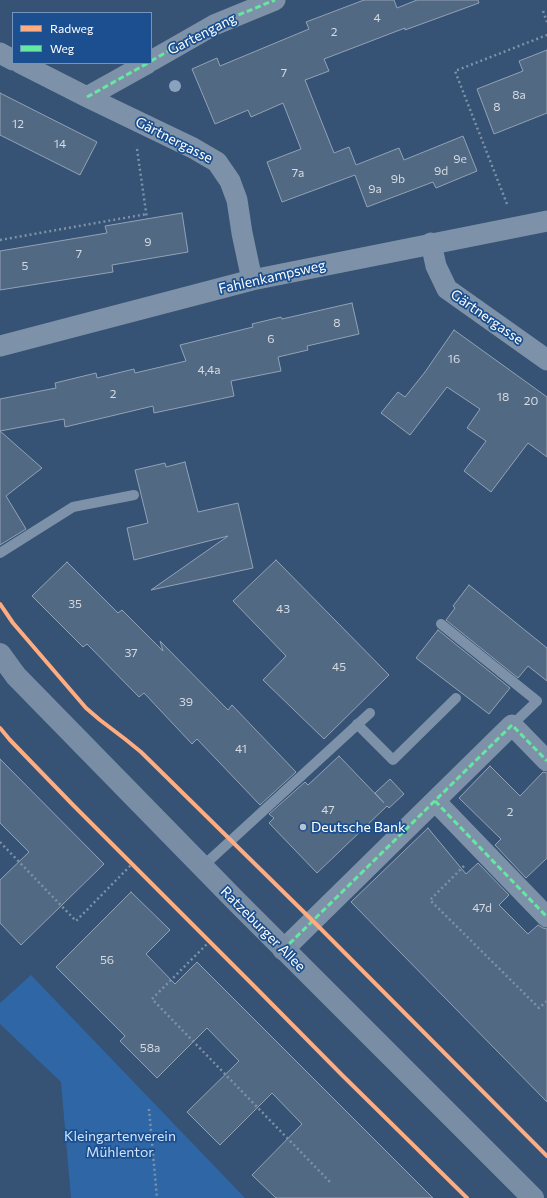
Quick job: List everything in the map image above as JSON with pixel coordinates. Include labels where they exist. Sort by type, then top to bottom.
[{"type":"main road","name":"Ratzeburger Allee","points":[[0,654],[16,676],[283,950],[533,1198]]},
{"type":"street","name":"Gartengang","points":[[152,60],[214,25],[275,0]]},
{"type":"street","points":[[0,53],[12,59]]},
{"type":"street","name":"Gärtnergasse","points":[[22,64],[87,98],[193,148],[217,162],[230,181],[237,200],[252,280]]},
{"type":"street","points":[[87,98],[146,64]]},
{"type":"street","name":"Fahlenkampsweg","points":[[0,346],[252,280],[547,221]]},
{"type":"street","name":"Gärtnergasse","points":[[431,243],[436,266],[447,289],[547,360]]},
{"type":"street","points":[[283,950],[512,725],[547,761]]},
{"type":"street","points":[[435,801],[547,917]]},
{"type":"lane","points":[[0,553],[73,507],[134,494]]},
{"type":"lane","points":[[441,624],[537,701],[512,725]]},
{"type":"lane","points":[[357,724],[393,760],[456,698]]},
{"type":"lane","points":[[202,867],[370,713]]},
{"type":"path","points":[[543,11],[547,22]]},
{"type":"path","points":[[516,226],[455,71],[547,35]]},
{"type":"path","points":[[133,119],[148,219]]},
{"type":"path","points":[[0,240],[147,214]]},
{"type":"path","points":[[0,842],[76,921],[132,864]]},
{"type":"path","points":[[481,849],[430,900],[539,1008],[547,1001]]},
{"type":"path","points":[[126,858],[137,869]]},
{"type":"path","points":[[215,947],[208,940],[152,999],[330,1182]]},
{"type":"path","points":[[149,1109],[157,1198]]},
{"type":"green space","name":"Kleingartenverein Mühlentor","points":[[31,975],[245,1198],[71,1198],[61,1082],[0,1024],[0,1003]]},
{"type":"building","points":[[364,0],[394,0],[397,8],[417,0],[478,0],[479,3],[405,30],[405,28],[324,59],[329,71],[305,80],[334,153],[349,147],[356,165],[399,148],[404,160],[463,136],[477,171],[436,188],[433,182],[367,207],[355,175],[282,202],[267,162],[301,149],[283,103],[251,117],[248,110],[215,124],[192,69],[217,58],[220,66],[309,29],[306,22]]},
{"type":"building","points":[[547,50],[547,113],[494,134],[477,89],[523,71],[519,61]]},
{"type":"building","points":[[0,93],[97,142],[80,175],[0,135]]},
{"type":"building","points":[[182,213],[188,252],[112,265],[113,272],[0,290],[0,251],[107,233],[105,226]]},
{"type":"building","points":[[352,303],[359,334],[307,346],[308,350],[278,357],[281,371],[231,381],[234,396],[154,413],[153,406],[65,427],[64,419],[0,431],[0,399],[56,388],[55,383],[96,373],[97,378],[134,369],[135,373],[186,361],[180,345],[253,327],[252,324],[281,317],[282,319]]},
{"type":"building","points":[[454,330],[547,397],[547,457],[528,443],[491,492],[464,471],[486,441],[467,428],[480,409],[447,387],[410,435],[381,413],[398,392],[405,397],[425,372]]},
{"type":"building","points":[[0,431],[42,468],[6,496],[26,529],[0,545]]},
{"type":"building","points":[[185,462],[198,512],[238,503],[253,568],[151,590],[228,536],[134,560],[127,528],[148,523],[135,470],[165,463],[166,467]]},
{"type":"building","points":[[276,560],[389,675],[324,739],[263,680],[286,656],[233,601]]},
{"type":"building","points":[[67,562],[118,613],[122,610],[163,651],[160,641],[228,710],[232,705],[296,772],[260,805],[197,739],[192,744],[144,693],[139,697],[87,644],[83,647],[32,596]]},
{"type":"building","points":[[469,585],[547,648],[547,681],[528,666],[518,678],[446,620],[455,608],[453,606]]},
{"type":"building","points":[[438,630],[510,688],[489,714],[416,658]]},
{"type":"building","points":[[339,756],[384,803],[375,793],[390,779],[404,794],[389,808],[387,806],[317,873],[269,823],[274,818],[269,814],[305,782],[308,785]]},
{"type":"building","points":[[0,759],[104,864],[21,945],[0,923],[0,880],[29,852],[0,823]]},
{"type":"building","points":[[490,766],[520,796],[543,772],[547,773],[547,858],[526,878],[495,845],[501,839],[459,798]]},
{"type":"building","points":[[428,828],[466,874],[478,863],[509,895],[499,905],[528,934],[538,925],[547,929],[547,1102],[351,902]]},
{"type":"building","points":[[131,892],[170,930],[146,954],[175,984],[197,962],[433,1198],[276,1198],[252,1175],[302,1124],[272,1093],[220,1145],[187,1112],[239,1061],[207,1028],[157,1078],[120,1041],[125,1036],[56,967]]},
{"type":"marked path","points":[[152,60],[214,25],[275,0]]},
{"type":"marked path","points":[[87,97],[146,64]]},
{"type":"marked path","points":[[283,950],[512,725],[547,761]]},
{"type":"marked path","points":[[435,801],[547,917]]},
{"type":"cycle path","points":[[0,604],[13,623],[86,708],[141,752],[313,921],[547,1156]]},
{"type":"cycle path","points":[[0,728],[73,805],[467,1198]]},
{"type":"place","name":"Deutsche Bank","points":[[303,827]]}]
